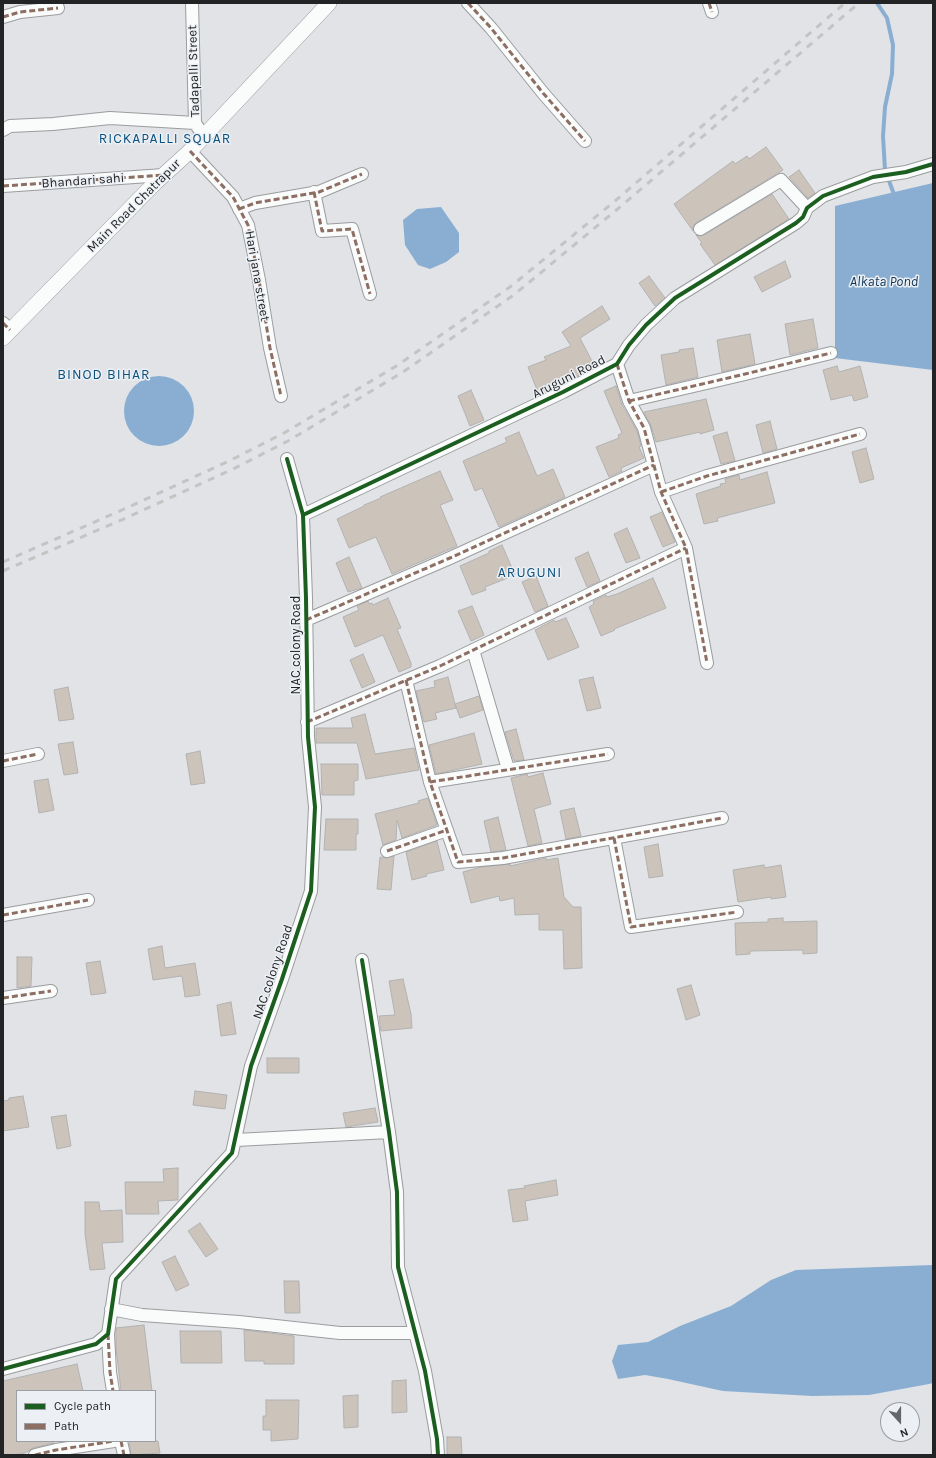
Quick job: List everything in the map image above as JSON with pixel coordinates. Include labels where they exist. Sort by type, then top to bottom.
[{"type":"street","name":"Tadapalli Street","points":[[192,3],[195,123],[203,137]]},
{"type":"street","name":"Main Road Chatrapur","points":[[5,330],[203,137],[329,3]]},
{"type":"street","points":[[468,3],[491,28],[543,93],[585,141]]},
{"type":"street","points":[[3,17],[20,12],[58,8]]},
{"type":"street","points":[[3,130],[10,126],[53,124],[110,118],[195,123]]},
{"type":"street","name":"Hari jana street","points":[[190,150],[233,197],[248,225],[270,348],[281,396]]},
{"type":"street","name":"Aruguni Road","points":[[303,515],[564,392],[617,364],[629,345],[646,325],[675,298],[796,223],[803,217],[807,208],[823,196],[873,176],[895,172],[906,172],[933,164]]},
{"type":"street","points":[[239,209],[255,203],[314,192],[362,174]]},
{"type":"street","name":"Bhandari sahi","points":[[3,186],[164,175]]},
{"type":"street","points":[[700,229],[781,180],[807,208]]},
{"type":"street","points":[[314,192],[322,231],[352,229],[370,294]]},
{"type":"street","points":[[629,400],[831,353]]},
{"type":"street","points":[[617,364],[629,400],[644,428],[661,492],[686,548],[707,663]]},
{"type":"street","points":[[661,492],[707,476],[860,434]]},
{"type":"street","name":"NAC colony Road","points":[[113,1390],[110,1372],[108,1334],[110,1309],[116,1279],[232,1153],[251,1066],[311,891],[315,808],[307,722],[303,515],[287,459]]},
{"type":"street","points":[[306,620],[450,558],[654,465]]},
{"type":"street","points":[[307,722],[473,650],[686,548]]},
{"type":"street","points":[[473,650],[508,769]]},
{"type":"street","points":[[406,680],[430,782],[458,862],[503,858],[722,818]]},
{"type":"street","points":[[3,761],[38,754]]},
{"type":"street","points":[[430,782],[608,754]]},
{"type":"street","points":[[387,851],[447,830]]},
{"type":"street","points":[[614,838],[631,927],[737,912]]},
{"type":"street","points":[[3,915],[88,900]]},
{"type":"street","points":[[362,960],[397,1192],[398,1267],[424,1371],[437,1440],[438,1455]]},
{"type":"street","points":[[3,998],[51,991]]},
{"type":"street","points":[[236,1140],[389,1132]]},
{"type":"street","points":[[110,1309],[142,1315],[239,1322],[340,1333],[415,1333]]},
{"type":"street","points":[[3,1369],[96,1344],[108,1334]]},
{"type":"street","points":[[35,1455],[56,1450],[108,1442]]},
{"type":"street","points":[[121,1442],[124,1455]]},
{"type":"water","name":"Alkata Pond","points":[[933,183],[933,370],[835,358],[835,206]]},
{"type":"water","points":[[441,207],[459,233],[459,252],[446,262],[430,269],[418,265],[405,245],[403,220],[417,209]]},
{"type":"water","points":[[152,376],[166,376],[179,382],[188,391],[192,397],[194,411],[192,425],[184,436],[173,444],[166,446],[152,446],[145,444],[134,436],[126,425],[124,418],[124,404],[126,397],[134,386],[145,378]]},
{"type":"water","points":[[933,1265],[933,1383],[869,1395],[812,1396],[723,1391],[645,1375],[618,1379],[612,1361],[618,1345],[648,1342],[680,1326],[731,1306],[771,1280],[796,1270]]},
{"type":"building","points":[[766,147],[783,170],[696,223],[693,226],[693,231],[674,204],[733,161],[735,164],[747,156],[749,159]]},
{"type":"building","points":[[799,170],[815,193],[808,198],[789,177]]},
{"type":"building","points":[[772,194],[789,219],[715,265],[700,244],[702,243],[696,235],[704,235]]},
{"type":"building","points":[[785,261],[791,277],[762,292],[754,277]]},
{"type":"building","points":[[649,276],[665,298],[655,306],[639,283]]},
{"type":"building","points":[[602,306],[610,319],[580,338],[595,367],[539,395],[528,367],[546,360],[544,357],[571,346],[562,332]]},
{"type":"building","points":[[813,319],[818,348],[790,355],[785,324]]},
{"type":"building","points":[[750,334],[755,364],[722,372],[717,340]]},
{"type":"building","points":[[693,348],[698,377],[666,385],[661,355]]},
{"type":"building","points":[[837,366],[839,372],[860,366],[868,397],[854,401],[852,395],[831,400],[823,370]]},
{"type":"building","points":[[616,386],[622,405],[637,431],[641,446],[639,447],[644,458],[621,468],[622,471],[609,477],[596,447],[619,438],[618,435],[622,433],[604,391]]},
{"type":"building","points":[[471,390],[484,420],[470,426],[458,396]]},
{"type":"building","points":[[706,399],[714,430],[656,442],[651,426],[644,412]]},
{"type":"building","points":[[770,421],[777,449],[763,453],[756,425]]},
{"type":"building","points":[[519,432],[537,476],[553,469],[565,497],[499,527],[482,488],[475,491],[463,461],[507,442],[505,438]]},
{"type":"building","points":[[727,432],[735,461],[721,464],[713,436]]},
{"type":"building","points":[[866,448],[874,479],[860,483],[852,452]]},
{"type":"building","points":[[440,471],[453,500],[440,505],[457,546],[392,574],[376,537],[349,548],[337,519],[381,498],[380,497]]},
{"type":"building","points":[[767,472],[775,503],[717,518],[718,521],[704,524],[696,494],[721,486],[720,484],[726,483],[725,479],[739,475],[740,480]]},
{"type":"building","points":[[662,512],[675,542],[663,547],[650,517]]},
{"type":"building","points":[[627,528],[640,558],[626,563],[614,534]]},
{"type":"building","points":[[502,545],[515,575],[485,587],[486,590],[472,595],[460,566],[489,553],[489,551]]},
{"type":"building","points":[[588,552],[600,581],[587,587],[575,558]]},
{"type":"building","points":[[349,557],[362,588],[348,592],[336,563]]},
{"type":"building","points":[[536,576],[548,606],[535,612],[522,582]]},
{"type":"building","points":[[653,578],[666,608],[614,629],[615,630],[601,636],[589,607],[594,604],[593,601],[606,595],[607,597],[617,594]]},
{"type":"building","points":[[388,598],[401,628],[397,629],[411,663],[411,667],[399,672],[383,635],[355,647],[343,617],[359,610],[357,606],[368,601],[369,604],[372,603],[373,605]]},
{"type":"building","points":[[472,606],[484,635],[471,641],[458,611]]},
{"type":"building","points":[[566,618],[579,647],[548,660],[535,630],[554,620],[555,622]]},
{"type":"building","points":[[363,654],[375,682],[362,688],[350,660]]},
{"type":"building","points":[[448,677],[456,708],[435,713],[437,719],[424,722],[416,691],[435,687],[434,681]]},
{"type":"building","points":[[593,677],[601,708],[587,711],[579,680]]},
{"type":"building","points":[[68,687],[74,719],[59,721],[54,690]]},
{"type":"building","points":[[479,696],[483,710],[460,718],[455,704]]},
{"type":"building","points":[[365,714],[375,754],[414,748],[419,770],[366,779],[357,743],[316,743],[316,728],[353,728],[351,718]]},
{"type":"building","points":[[516,729],[524,760],[514,761],[505,732]]},
{"type":"building","points":[[474,733],[482,764],[436,774],[429,745]]},
{"type":"building","points":[[73,742],[78,773],[64,775],[58,744]]},
{"type":"building","points":[[200,751],[205,783],[191,785],[186,754]]},
{"type":"building","points":[[321,764],[358,764],[358,780],[354,781],[354,795],[322,795]]},
{"type":"building","points":[[543,773],[551,804],[534,809],[542,843],[528,846],[511,778],[527,774],[528,777]]},
{"type":"building","points":[[48,779],[54,810],[39,813],[34,781]]},
{"type":"building","points":[[428,798],[437,825],[402,838],[397,820],[396,840],[383,845],[375,814],[419,803],[418,801]]},
{"type":"building","points":[[574,808],[581,836],[566,839],[560,811]]},
{"type":"building","points":[[498,817],[506,850],[491,852],[484,821]]},
{"type":"building","points":[[326,819],[358,819],[356,850],[324,850]]},
{"type":"building","points":[[437,841],[444,870],[426,874],[427,876],[412,880],[406,852]]},
{"type":"building","points":[[658,844],[663,876],[649,878],[644,847]]},
{"type":"building","points":[[394,856],[391,890],[377,889],[380,857],[386,858]]},
{"type":"building","points":[[546,858],[546,860],[558,858],[564,897],[573,907],[581,907],[582,968],[564,969],[563,930],[539,930],[539,914],[515,915],[514,898],[500,901],[499,896],[471,903],[463,872],[481,867],[510,864],[510,866]]},
{"type":"building","points":[[764,865],[764,868],[781,865],[786,897],[771,899],[771,897],[738,902],[733,870]]},
{"type":"building","points":[[783,918],[783,922],[817,921],[817,953],[803,954],[803,950],[750,951],[750,954],[736,955],[735,923],[768,922],[768,919]]},
{"type":"building","points":[[162,946],[165,968],[195,963],[200,995],[185,997],[182,976],[153,980],[148,949]]},
{"type":"building","points":[[17,957],[32,957],[31,986],[17,988]]},
{"type":"building","points":[[100,961],[106,993],[91,995],[86,963]]},
{"type":"building","points":[[403,979],[411,1014],[412,1028],[381,1031],[379,1016],[395,1015],[389,981]]},
{"type":"building","points":[[691,985],[700,1015],[686,1020],[677,989]]},
{"type":"building","points":[[231,1002],[236,1034],[221,1036],[217,1005]]},
{"type":"building","points":[[267,1058],[299,1058],[299,1073],[267,1073]]},
{"type":"building","points":[[195,1091],[227,1095],[225,1109],[193,1105]]},
{"type":"building","points":[[23,1096],[29,1127],[3,1131],[3,1101],[9,1100],[9,1098]]},
{"type":"building","points":[[375,1108],[378,1122],[346,1127],[343,1113]]},
{"type":"building","points":[[66,1115],[71,1146],[57,1149],[51,1117]]},
{"type":"building","points":[[178,1168],[178,1200],[158,1201],[159,1214],[126,1214],[125,1182],[164,1182],[163,1169]]},
{"type":"building","points":[[556,1180],[558,1195],[525,1201],[528,1220],[513,1222],[508,1190],[525,1188],[524,1186]]},
{"type":"building","points":[[85,1202],[99,1202],[100,1211],[122,1210],[123,1242],[102,1243],[105,1269],[90,1270],[85,1234]]},
{"type":"building","points":[[200,1223],[218,1249],[206,1257],[188,1231]]},
{"type":"building","points":[[175,1256],[189,1285],[176,1291],[162,1262]]},
{"type":"building","points":[[284,1281],[299,1281],[300,1313],[285,1313]]},
{"type":"building","points":[[144,1325],[152,1390],[121,1390],[116,1348],[116,1328]]},
{"type":"building","points":[[244,1330],[294,1336],[294,1364],[264,1364],[264,1361],[245,1361]]},
{"type":"building","points":[[180,1331],[221,1331],[222,1363],[181,1363]]},
{"type":"building","points":[[77,1364],[83,1390],[16,1390],[16,1442],[54,1443],[33,1448],[25,1453],[3,1455],[3,1381]]},
{"type":"building","points":[[406,1380],[407,1412],[392,1413],[392,1381]]},
{"type":"building","points":[[358,1395],[358,1427],[344,1428],[343,1396]]},
{"type":"building","points":[[266,1400],[299,1400],[298,1439],[271,1441],[271,1430],[263,1430],[263,1416],[266,1416]]},
{"type":"building","points":[[447,1437],[461,1437],[462,1455],[447,1455]]},
{"type":"building","points":[[158,1441],[160,1453],[131,1455],[129,1442]]},
{"type":"waterway","points":[[877,3],[887,18],[893,45],[892,74],[885,107],[883,136],[885,170],[895,197]]},
{"type":"railway","points":[[3,562],[229,461],[284,433],[398,365],[510,287],[615,201],[845,3]]},
{"type":"railway","points":[[3,571],[126,518],[233,469],[288,441],[403,372],[515,294],[620,207],[859,3]]},
{"type":"marked path","points":[[468,3],[491,28],[543,93],[585,141]]},
{"type":"marked path","points":[[709,3],[712,12]]},
{"type":"marked path","points":[[3,17],[20,12],[58,8]]},
{"type":"marked path","points":[[190,151],[233,197],[248,225],[270,348],[281,396]]},
{"type":"marked path","points":[[239,209],[255,203],[319,192],[362,174]]},
{"type":"marked path","points":[[3,186],[164,175]]},
{"type":"marked path","points":[[314,192],[322,231],[352,229],[370,294]]},
{"type":"marked path","points":[[3,323],[10,330]]},
{"type":"marked path","points":[[629,401],[831,353]]},
{"type":"marked path","points":[[617,364],[629,401],[644,428],[661,492],[686,548],[707,663]]},
{"type":"marked path","points":[[661,492],[707,476],[860,434]]},
{"type":"marked path","points":[[306,620],[450,558],[654,465]]},
{"type":"marked path","points":[[307,722],[440,666],[686,548]]},
{"type":"marked path","points":[[406,680],[430,782],[458,862],[503,858],[722,818]]},
{"type":"marked path","points":[[3,761],[38,754]]},
{"type":"marked path","points":[[430,782],[608,754]]},
{"type":"marked path","points":[[387,851],[447,830]]},
{"type":"marked path","points":[[614,838],[631,927],[737,912]]},
{"type":"marked path","points":[[3,915],[88,900]]},
{"type":"marked path","points":[[3,998],[51,991]]},
{"type":"marked path","points":[[108,1334],[110,1372],[113,1390]]},
{"type":"marked path","points":[[35,1455],[56,1450],[108,1442]]},
{"type":"marked path","points":[[121,1442],[124,1455]]},
{"type":"cycle path","points":[[303,515],[563,392],[617,364],[629,345],[646,325],[675,298],[796,223],[803,217],[807,208],[823,196],[873,177],[906,172],[933,164]]},
{"type":"cycle path","points":[[3,1369],[96,1344],[108,1334],[116,1279],[232,1153],[251,1066],[311,891],[315,807],[308,737],[303,515],[287,459]]},
{"type":"cycle path","points":[[362,960],[397,1192],[398,1267],[425,1371],[437,1439],[438,1455]]},
{"type":"district","name":"RICKAPALLI SQUAR","points":[[165,139]]},
{"type":"district","name":"BINOD BIHAR","points":[[104,375]]},
{"type":"district","name":"ARUGUNI","points":[[530,573]]}]
